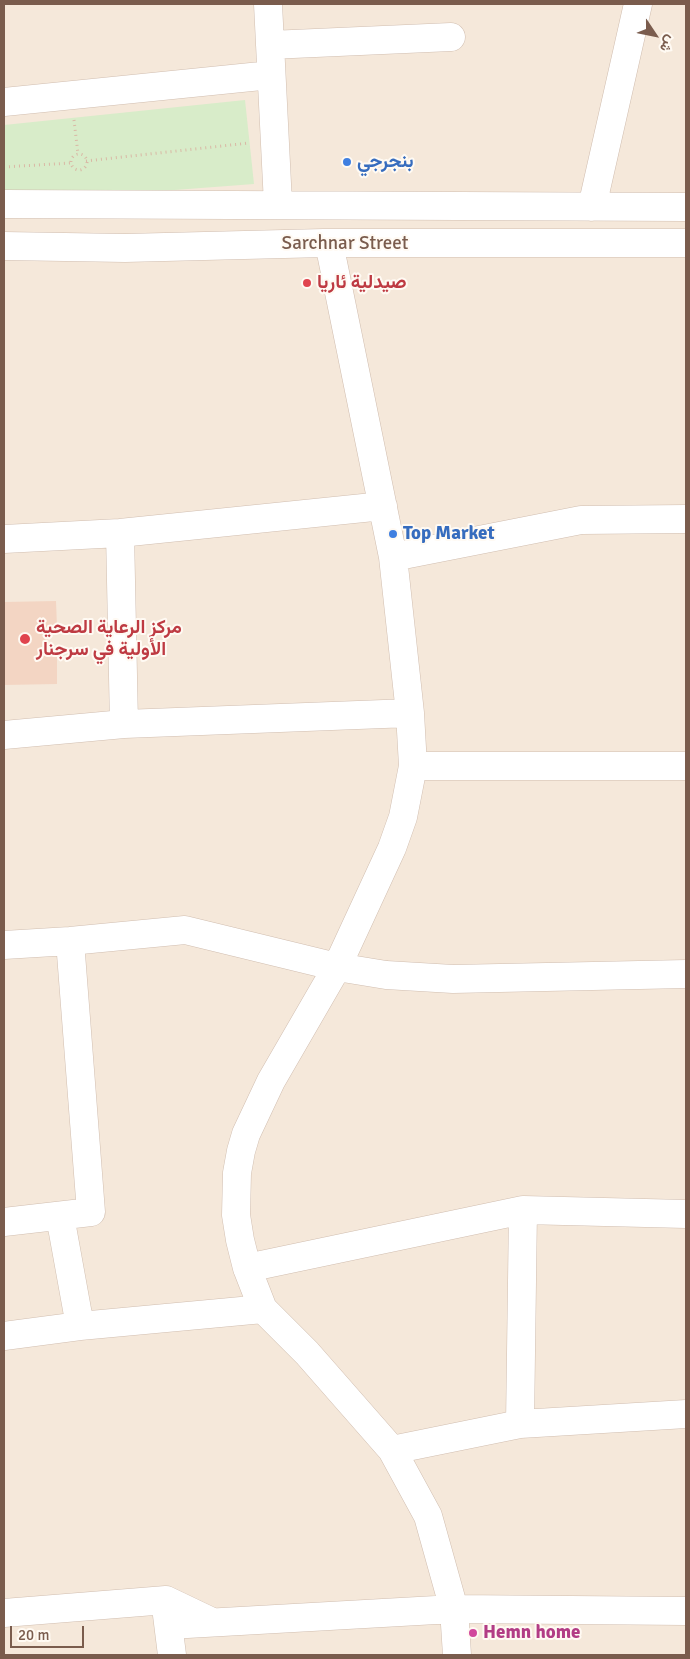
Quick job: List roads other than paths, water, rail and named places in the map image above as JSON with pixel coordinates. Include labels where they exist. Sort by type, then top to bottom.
[{"type":"street","points":[[268,4],[278,204]]},
{"type":"street","points":[[592,207],[638,4]]},
{"type":"street","points":[[270,45],[451,37]]},
{"type":"street","points":[[4,102],[271,76]]},
{"type":"street","name":"Sarchnar Street","points":[[4,204],[686,206]]},
{"type":"street","points":[[329,243],[393,557],[410,713],[413,766],[403,818],[392,848],[337,967],[271,1081],[250,1125],[241,1151],[237,1173],[236,1215],[247,1268],[263,1309],[307,1353],[392,1450],[428,1516],[454,1609],[458,1655]]},
{"type":"street","name":"Sarchnar Street","points":[[4,246],[125,248],[329,243],[686,243]]},
{"type":"street","points":[[4,539],[120,533],[383,506]]},
{"type":"street","points":[[393,557],[581,520],[686,519]]},
{"type":"street","points":[[120,533],[124,724]]},
{"type":"street","points":[[4,735],[124,724],[410,713]]},
{"type":"street","points":[[413,766],[686,766]]},
{"type":"street","points":[[4,945],[185,930],[337,967],[386,975],[453,980],[686,974]]},
{"type":"street","points":[[4,1222],[91,1212],[70,941]]},
{"type":"street","points":[[247,1268],[523,1210],[686,1214]]},
{"type":"street","points":[[520,1424],[523,1210]]},
{"type":"street","points":[[60,1216],[80,1326]]},
{"type":"street","points":[[4,1336],[80,1326],[263,1309]]},
{"type":"street","points":[[392,1450],[520,1424],[686,1414]]},
{"type":"street","points":[[4,1613],[167,1613],[214,1622],[454,1609],[686,1611]]},
{"type":"street","points":[[167,1613],[172,1655]]},
{"type":"place","name":"بنجرجي","points":[[347,162]]},
{"type":"place","name":"صيدلية ئاريا","points":[[307,283]]},
{"type":"place","name":"Top Market","points":[[393,534]]},
{"type":"place","name":"مركز الرعاية الصحية الأولية في سرجنار","points":[[25,639]]},
{"type":"place","name":"Hemn home","points":[[473,1633]]}]
